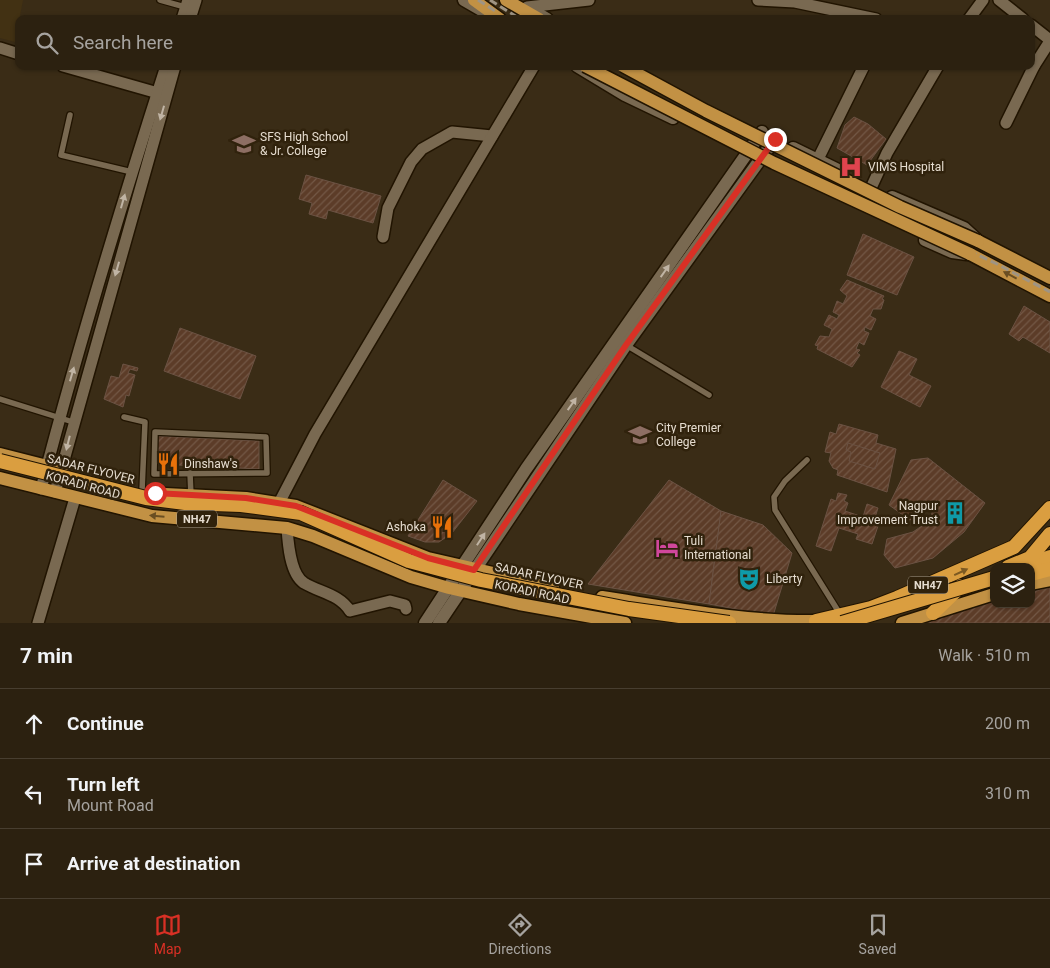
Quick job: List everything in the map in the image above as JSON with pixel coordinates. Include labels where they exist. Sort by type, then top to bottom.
[{"type":"highway","name":"SADAR FLYOVER","points":[[0,461],[146,498],[185,503],[241,504],[300,513],[409,561],[481,580],[629,609],[729,623]]},
{"type":"highway","name":"SADAR FLYOVER","points":[[0,469],[149,505],[266,515],[300,522],[412,569],[443,578],[599,611],[676,623]]},
{"type":"highway","name":"NH47","points":[[816,622],[842,619],[898,598],[948,578],[1014,547],[1032,530],[1050,508]]},
{"type":"highway","points":[[1018,563],[1030,558],[1048,536]]},
{"type":"highway","points":[[1034,563],[1050,557]]},
{"type":"highway","points":[[1035,573],[1050,569]]},
{"type":"highway","points":[[933,613],[964,583],[990,573]]},
{"type":"highway","points":[[842,619],[990,579]]},
{"type":"highway","points":[[871,623],[990,587]]},
{"type":"main road","points":[[474,0],[495,15]]},
{"type":"main road","points":[[506,0],[532,15]]},
{"type":"main road","points":[[593,70],[774,163],[970,254],[1050,296]]},
{"type":"main road","points":[[630,70],[706,111],[900,206],[978,241],[1050,278]]},
{"type":"main road","name":"NH47","points":[[0,454],[142,491],[191,496],[246,498],[278,503],[324,515],[390,544],[468,569],[597,597],[787,621],[816,622]]},
{"type":"main road","name":"KORADI ROAD","points":[[0,478],[152,516],[287,528],[313,536],[411,577],[449,588],[519,604],[625,623]]},
{"type":"main road","points":[[1035,583],[1050,580]]},
{"type":"main road","name":"NH47","points":[[902,623],[990,595]]},
{"type":"street","points":[[191,15],[196,0]]},
{"type":"street","points":[[464,0],[489,15]]},
{"type":"street","points":[[514,0],[540,15]]},
{"type":"street","points":[[527,7],[589,0]]},
{"type":"street","points":[[758,0],[795,2],[857,15]]},
{"type":"street","points":[[973,15],[982,0]]},
{"type":"street","points":[[999,0],[1018,15]]},
{"type":"street","points":[[1035,28],[1050,41],[1035,62]]},
{"type":"street","points":[[0,48],[15,53]]},
{"type":"street","points":[[77,70],[162,94]]},
{"type":"street","points":[[55,492],[73,422],[144,174],[165,70]]},
{"type":"street","points":[[41,488],[131,172],[173,70]]},
{"type":"street","points":[[278,503],[315,434],[532,70]]},
{"type":"street","points":[[584,70],[626,94],[759,160],[952,252],[970,254]]},
{"type":"street","points":[[638,70],[818,159],[871,188],[964,228],[978,241]]},
{"type":"street","points":[[818,159],[862,70]]},
{"type":"street","points":[[871,188],[887,153],[936,70]]},
{"type":"street","points":[[1006,123],[1031,70]]},
{"type":"street","points":[[383,236],[388,208],[411,162],[422,149],[452,132],[492,136]]},
{"type":"street","points":[[440,623],[463,591],[468,569],[526,469],[762,132]]},
{"type":"street","points":[[425,623],[449,588],[468,569],[626,345],[775,139]]},
{"type":"street","points":[[38,623],[76,498]]},
{"type":"street","points":[[287,528],[290,556],[302,582],[343,600],[350,611],[390,601],[405,605],[406,609]]},
{"type":"lane","points":[[160,0],[187,4]]},
{"type":"lane","points":[[70,116],[61,155],[144,174]]},
{"type":"lane","points":[[626,345],[709,396]]},
{"type":"lane","points":[[0,399],[73,422]]},
{"type":"lane","points":[[124,417],[145,422],[142,491]]},
{"type":"lane","points":[[155,432],[266,437],[266,473],[190,473],[154,474],[155,432]]},
{"type":"lane","points":[[807,460],[785,481],[774,497],[776,510],[842,619]]},
{"type":"lane","points":[[190,473],[191,496]]},
{"type":"shaded area","points":[[0,0],[23,0],[20,15],[15,15],[15,42],[0,38]]},
{"type":"building","points":[[854,117],[868,124],[886,139],[867,165],[837,148],[845,125]]},
{"type":"building","points":[[306,175],[381,196],[373,223],[328,210],[326,219],[309,214],[312,203],[299,199]]},
{"type":"building","points":[[863,234],[914,257],[897,295],[847,275]]},
{"type":"building","points":[[847,280],[884,296],[881,309],[873,309],[870,316],[876,319],[871,330],[865,327],[864,331],[869,333],[864,345],[859,342],[856,349],[860,350],[857,353],[860,355],[852,367],[817,349],[818,346],[815,345],[820,336],[829,337],[832,329],[824,325],[829,315],[837,319],[839,315],[833,312],[837,301],[843,304],[847,296],[840,290]]},
{"type":"building","points":[[1024,306],[1050,322],[1050,353],[1023,337],[1019,341],[1009,334]]},
{"type":"building","points":[[180,328],[256,356],[240,399],[164,371]]},
{"type":"building","points":[[899,351],[917,359],[909,375],[931,386],[920,407],[881,387]]},
{"type":"building","points":[[123,364],[138,368],[137,371],[130,369],[128,373],[135,375],[129,396],[126,395],[123,407],[104,399],[111,376],[119,378]]},
{"type":"building","points":[[839,424],[878,435],[876,443],[896,449],[887,492],[837,475],[838,470],[833,468],[829,461],[831,453],[825,452],[830,432],[836,434]]},
{"type":"building","points":[[157,436],[259,441],[259,469],[157,464]]},
{"type":"building","points":[[848,443],[880,453],[875,469],[849,461],[851,452],[846,450]]},
{"type":"building","name":"Nagpur Improvement Trust","points":[[928,458],[985,503],[964,532],[933,558],[895,568],[884,555],[887,539],[913,532],[929,521],[937,500],[910,520],[889,505],[911,460]]},
{"type":"building","points":[[443,480],[477,501],[452,533],[439,542],[425,542],[408,536]]},
{"type":"building","name":"Tuli International","points":[[669,480],[721,511],[709,604],[588,584]]},
{"type":"building","points":[[838,493],[847,495],[844,501],[848,503],[845,511],[863,517],[867,504],[878,508],[873,524],[878,526],[872,544],[856,539],[858,534],[839,528],[831,551],[816,546],[831,499],[836,501]]},
{"type":"building","name":"Liberty","points":[[721,511],[763,525],[792,553],[773,616],[709,604]]},
{"type":"building","points":[[1050,587],[1050,623],[916,623],[990,603],[990,608],[1035,608],[1035,591]]},
{"type":"railway","points":[[478,0],[495,11]]},
{"type":"railway","points":[[490,0],[514,15]]},
{"type":"railway","points":[[600,70],[716,132],[997,264],[1050,292]]},
{"type":"place","name":"SFS High School & Jr. College","points":[[244,144]]},
{"type":"place","name":"VIMS Hospital","points":[[851,167]]},
{"type":"place","name":"City Premier College","points":[[640,435]]},
{"type":"place","name":"Dinshaw's","points":[[168,464]]},
{"type":"place","name":"Nagpur Improvement Trust","points":[[955,513]]},
{"type":"place","name":"Ashoka","points":[[442,527]]},
{"type":"place","name":"Tuli International","points":[[667,548]]},
{"type":"place","name":"Liberty","points":[[749,579]]},
{"type":"route","points":[[155,493],[210,498],[246,498],[296,506],[324,515],[390,544],[428,558],[474,570],[626,345],[775,139]]}]
